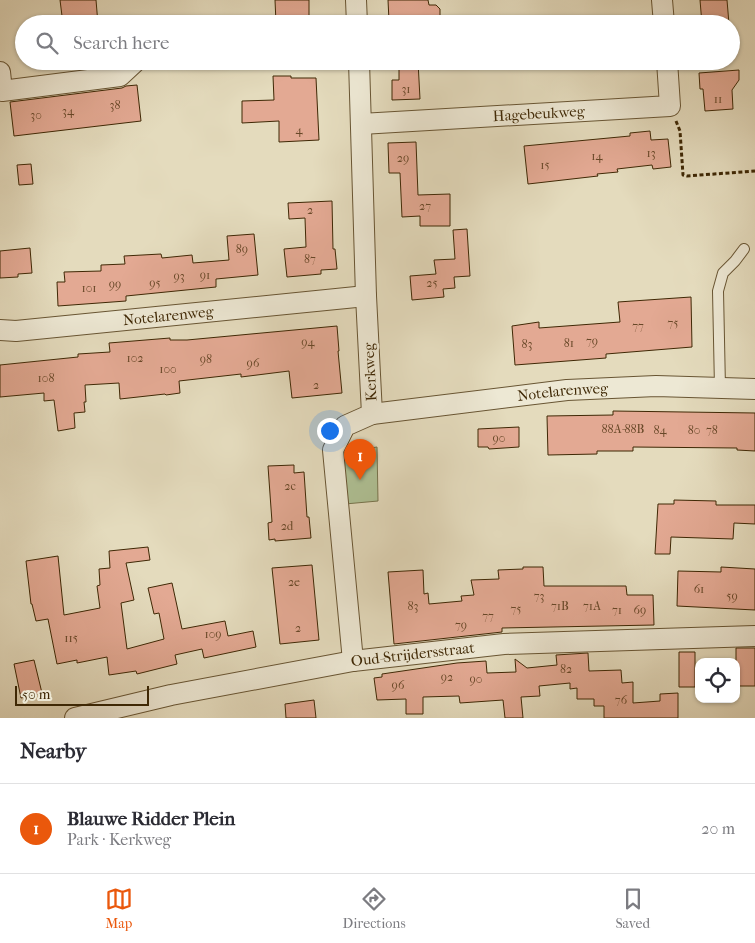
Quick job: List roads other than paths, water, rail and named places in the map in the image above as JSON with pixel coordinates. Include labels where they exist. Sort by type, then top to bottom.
[{"type":"street","points":[[356,0],[357,15]]},
{"type":"street","points":[[662,0],[663,15]]},
{"type":"street","points":[[0,72],[2,91],[120,76],[126,70]]},
{"type":"street","name":"Kerkweg","points":[[353,661],[333,450],[345,426],[372,414],[366,296],[359,70]]},
{"type":"street","name":"Hagebeukweg","points":[[362,124],[670,106],[667,70]]},
{"type":"street","name":"Notelarenweg","points":[[0,330],[16,331],[366,296]]},
{"type":"street","name":"Notelarenweg","points":[[372,414],[567,390],[656,386],[755,389]]},
{"type":"street","name":"Oud-Strijdersstraat","points":[[75,718],[171,696],[353,661],[504,644],[755,636]]},
{"type":"lane","points":[[720,388],[718,291],[723,273],[744,250]]},
{"type":"place","name":"Blauwe Ridder Plein","points":[[360,480]]}]
